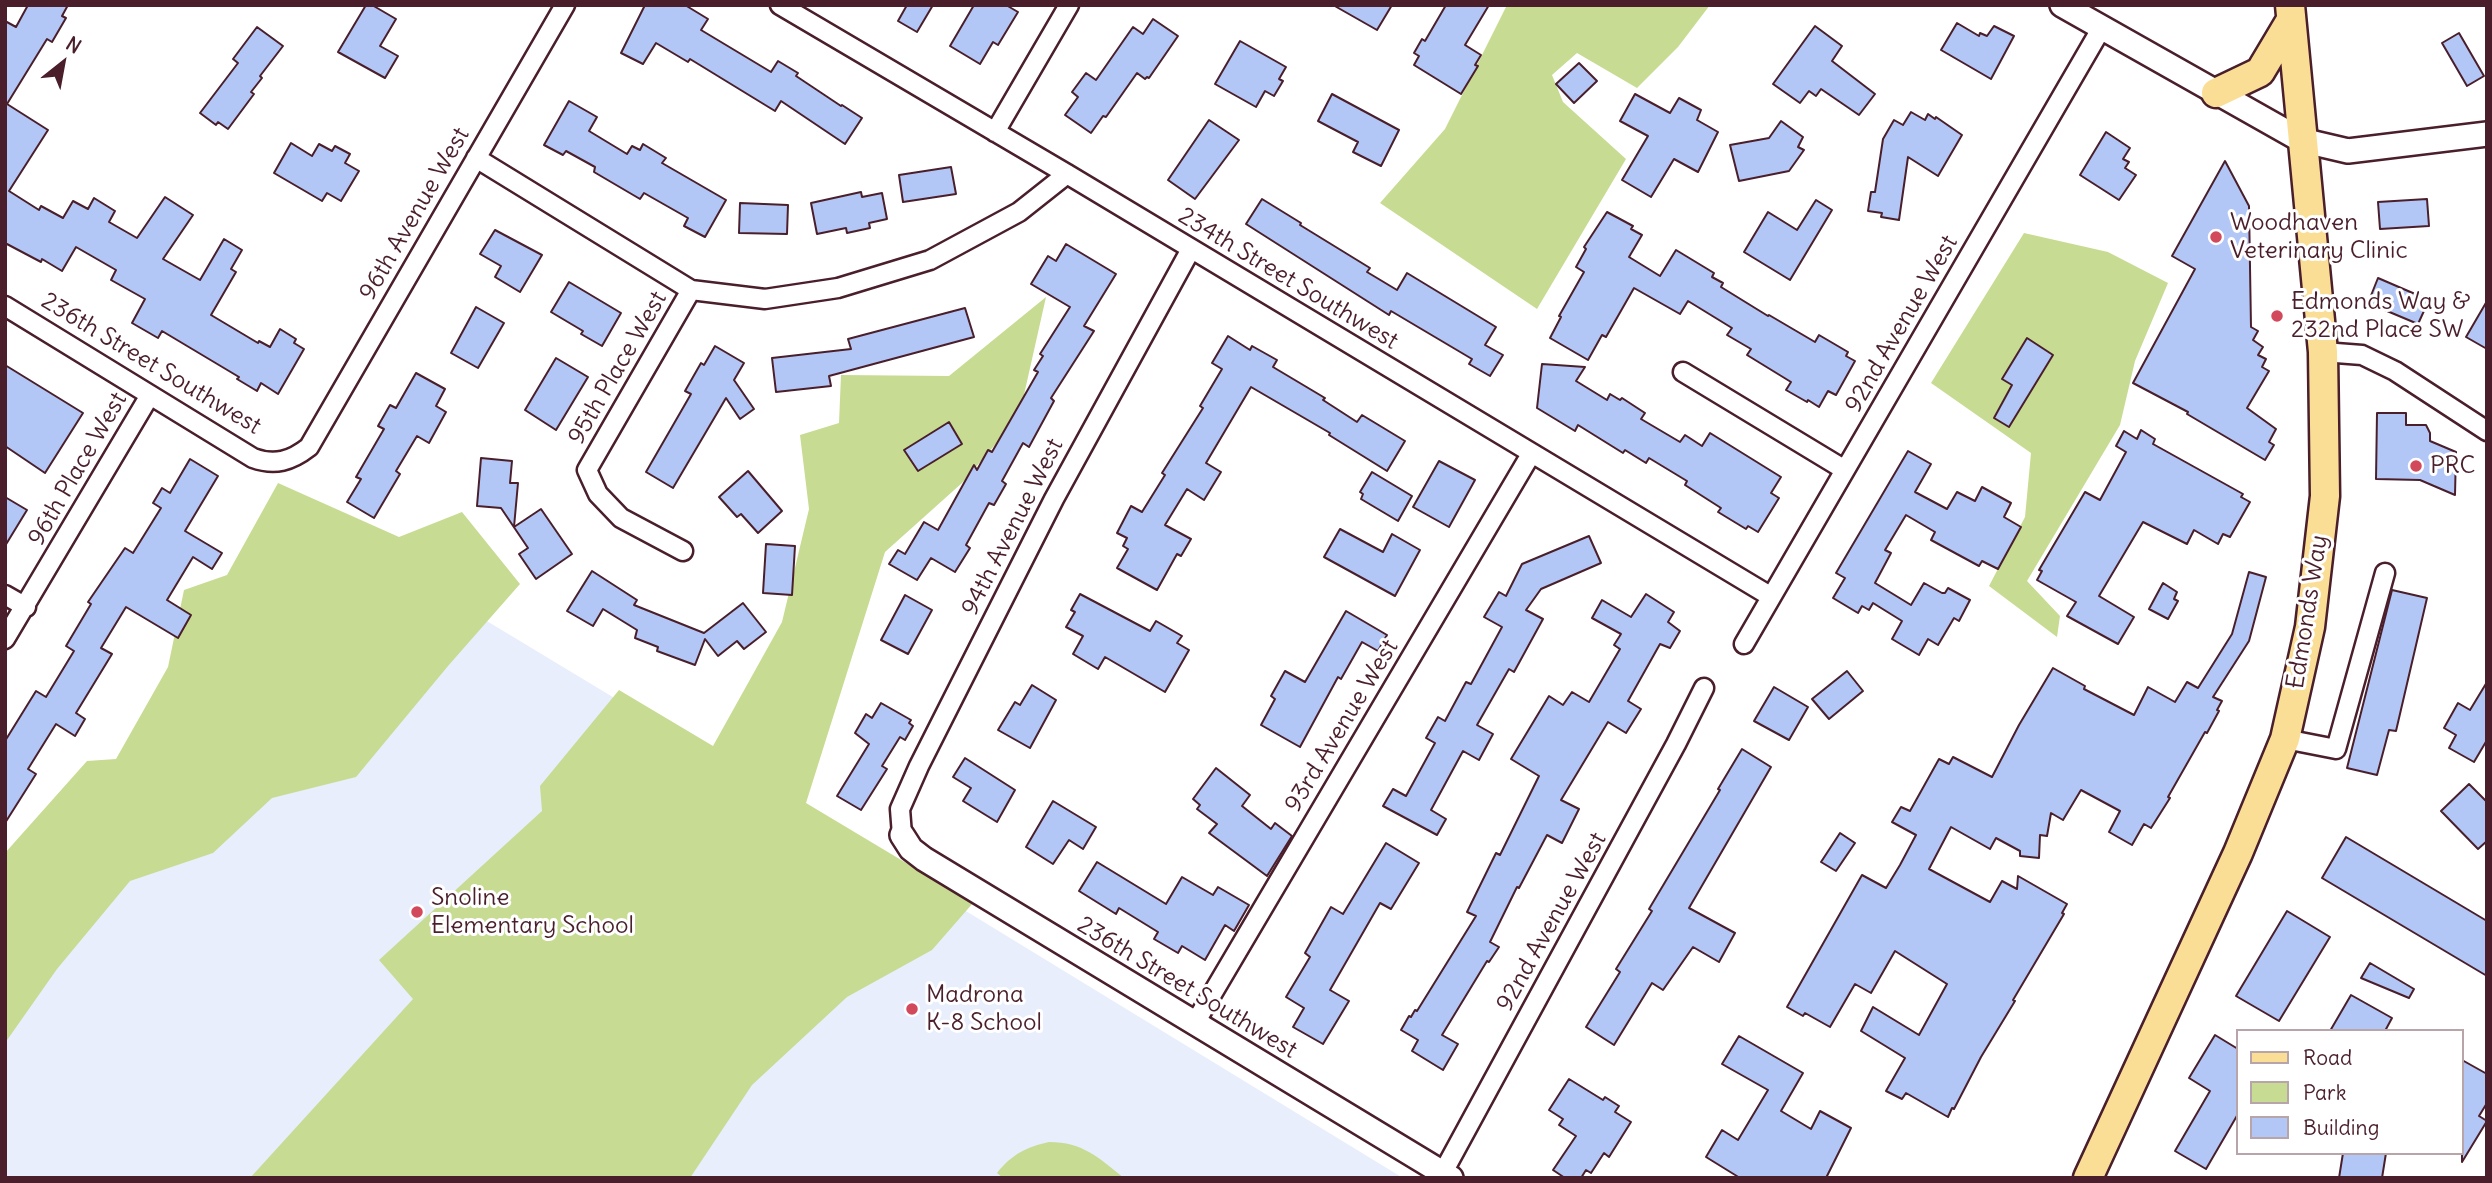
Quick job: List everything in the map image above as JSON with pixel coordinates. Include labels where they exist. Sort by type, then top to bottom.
[{"type":"main road","points":[[2216,93],[2260,72],[2290,13]]},
{"type":"main road","name":"Edmonds Way","points":[[2088,1178],[2238,853],[2285,739],[2310,627],[2325,496],[2323,352],[2290,13]]},
{"type":"street","name":"96th Avenue West","points":[[309,447],[565,5]]},
{"type":"street","name":"234th Street Southwest","points":[[780,5],[1770,596]]},
{"type":"street","points":[[995,132],[1069,5]]},
{"type":"street","points":[[2062,5],[2301,140],[2348,151],[2487,134]]},
{"type":"street","name":"92nd Avenue West","points":[[1744,644],[2101,29]]},
{"type":"street","points":[[476,158],[691,290],[765,299],[838,288],[930,260],[1019,212],[1067,174]]},
{"type":"street","name":"94th Avenue West","points":[[902,835],[900,809],[919,766],[1054,499],[1191,249]]},
{"type":"street","name":"95th Place West","points":[[683,551],[621,518],[598,494],[587,470],[691,290]]},
{"type":"street","name":"236th Street Southwest","points":[[5,306],[253,458],[267,463],[296,457],[309,447]]},
{"type":"street","points":[[2323,352],[2362,355],[2395,371],[2487,431]]},
{"type":"street","points":[[1683,372],[1845,470]]},
{"type":"street","name":"96th Place West","points":[[5,639],[149,395]]},
{"type":"street","name":"93rd Avenue West","points":[[1195,1023],[1531,454]]},
{"type":"street","points":[[2285,739],[2336,749],[2385,573]]},
{"type":"street","points":[[5,595],[26,607]]},
{"type":"street","name":"92nd Avenue West","points":[[1445,1176],[1704,688]]},
{"type":"street","name":"236th Street Southwest","points":[[902,835],[911,849],[924,859],[1445,1176]]},
{"type":"shaded area","name":"Snoline Elementary School","points":[[298,507],[1403,1178],[5,1178],[5,984]]},
{"type":"green space","points":[[1507,5],[1710,5],[1678,47],[1637,88],[1577,53],[1552,75],[1563,102],[1626,159],[1537,309],[1380,203],[1445,129]]},
{"type":"green space","points":[[2024,233],[2108,252],[2168,283],[2135,361],[2120,425],[2027,581],[2060,616],[2057,637],[1989,586],[2025,517],[2031,453],[1931,383]]},
{"type":"green space","points":[[1046,297],[1019,417],[962,483],[885,552],[806,803],[973,903],[932,950],[847,997],[752,1085],[690,1178],[250,1178],[413,999],[379,960],[542,811],[540,786],[619,690],[713,746],[782,622],[809,509],[800,435],[839,423],[841,375],[949,376]]},
{"type":"green space","points":[[278,483],[399,537],[462,512],[520,584],[356,777],[272,798],[213,853],[130,881],[57,969],[5,1043],[5,853],[87,761],[116,759],[168,667],[184,590],[227,575]]},
{"type":"green space","points":[[1049,1142],[1081,1148],[1124,1178],[1003,1178],[997,1173],[1020,1152]]},
{"type":"building","points":[[28,5],[68,5],[62,16],[66,18],[52,42],[47,39],[7,104],[48,130],[9,191],[39,210],[41,206],[63,218],[73,201],[88,209],[94,198],[115,211],[109,222],[137,238],[165,197],[193,215],[163,259],[200,280],[224,239],[242,250],[231,269],[236,272],[211,315],[258,343],[259,341],[270,347],[280,329],[296,339],[294,343],[304,349],[278,394],[261,383],[257,391],[237,379],[239,377],[162,331],[158,338],[132,323],[145,299],[111,280],[116,270],[76,247],[62,271],[5,243],[5,21],[16,27]]},
{"type":"building","points":[[366,5],[372,5],[396,19],[380,46],[398,56],[385,78],[338,52]]},
{"type":"building","points":[[645,5],[685,5],[708,19],[701,30],[771,72],[778,61],[798,73],[796,76],[862,118],[845,144],[781,101],[775,111],[690,59],[688,62],[656,43],[643,64],[621,53]]},
{"type":"building","points":[[907,5],[933,5],[917,32],[898,21]]},
{"type":"building","points":[[974,5],[1006,5],[1018,12],[998,45],[993,42],[980,64],[950,46]]},
{"type":"building","points":[[1333,5],[1392,5],[1377,30]]},
{"type":"building","points":[[1446,5],[1489,5],[1465,45],[1481,55],[1475,65],[1478,66],[1461,94],[1414,65],[1419,56],[1414,53],[1422,39],[1425,41]]},
{"type":"building","points":[[1153,19],[1178,36],[1149,78],[1145,79],[1137,73],[1106,117],[1103,116],[1091,133],[1065,115],[1078,97],[1072,92],[1086,73],[1096,80],[1133,27],[1143,34]]},
{"type":"building","points":[[1957,23],[1979,36],[1980,33],[1987,36],[1994,26],[2014,36],[1991,79],[1941,50]]},
{"type":"building","points":[[1815,26],[1842,46],[1832,61],[1875,94],[1859,115],[1821,89],[1816,96],[1809,91],[1800,103],[1773,84]]},
{"type":"building","points":[[257,27],[283,46],[260,76],[262,78],[251,92],[254,94],[228,129],[218,122],[216,125],[200,113],[238,63],[233,59]]},
{"type":"building","points":[[2459,33],[2484,76],[2467,86],[2442,43]]},
{"type":"building","points":[[1240,41],[1286,67],[1279,79],[1283,81],[1274,96],[1265,91],[1256,107],[1215,84]]},
{"type":"building","points":[[1579,63],[1597,81],[1574,103],[1556,84]]},
{"type":"building","points":[[1332,94],[1399,130],[1381,166],[1353,152],[1358,142],[1318,121]]},
{"type":"building","points":[[1635,94],[1670,113],[1679,98],[1701,110],[1697,120],[1718,132],[1698,172],[1674,159],[1651,197],[1622,180],[1648,136],[1620,121]]},
{"type":"building","points":[[569,101],[597,117],[589,131],[627,154],[632,146],[640,150],[643,144],[666,158],[662,163],[726,200],[705,237],[684,226],[688,218],[644,193],[640,199],[594,172],[595,167],[566,151],[563,155],[544,145]]},
{"type":"building","points":[[1911,112],[1925,120],[1928,114],[1935,119],[1936,117],[1962,135],[1938,176],[1908,157],[1899,220],[1881,217],[1882,213],[1868,211],[1871,192],[1875,192],[1883,139],[1894,120],[1903,125]]},
{"type":"building","points":[[1209,120],[1239,140],[1195,199],[1168,180]]},
{"type":"building","points":[[1781,121],[1803,137],[1798,147],[1804,150],[1789,171],[1739,181],[1730,145],[1769,138]]},
{"type":"building","points":[[2106,132],[2130,148],[2123,159],[2129,162],[2125,168],[2136,175],[2119,200],[2080,175]]},
{"type":"building","points":[[291,143],[312,156],[319,144],[332,151],[335,146],[350,154],[345,163],[359,171],[341,201],[327,193],[322,201],[274,173]]},
{"type":"building","points":[[2225,161],[2249,206],[2251,327],[2258,331],[2253,340],[2263,347],[2258,355],[2266,359],[2262,367],[2269,371],[2247,408],[2276,429],[2269,442],[2274,445],[2265,460],[2187,414],[2188,412],[2133,383],[2195,269],[2172,256]]},
{"type":"building","points":[[951,167],[956,194],[903,202],[899,175]]},
{"type":"building","points":[[861,192],[862,197],[882,193],[887,219],[869,223],[870,228],[847,233],[846,228],[817,234],[811,203]]},
{"type":"building","points":[[1262,199],[1370,268],[1367,272],[1397,290],[1407,273],[1496,327],[1485,345],[1503,355],[1490,376],[1469,364],[1472,359],[1391,311],[1389,315],[1246,224]]},
{"type":"building","points":[[2427,199],[2429,226],[2380,229],[2378,202]]},
{"type":"building","points":[[1816,200],[1832,210],[1790,280],[1744,252],[1768,212],[1797,230]]},
{"type":"building","points":[[740,203],[788,205],[787,234],[739,233]]},
{"type":"building","points":[[1607,212],[1633,226],[1631,229],[1642,235],[1629,257],[1660,276],[1676,250],[1714,273],[1712,277],[1723,283],[1721,287],[1768,316],[1815,342],[1819,335],[1848,352],[1846,356],[1855,361],[1836,395],[1828,391],[1819,407],[1808,400],[1807,402],[1786,390],[1791,382],[1747,355],[1751,349],[1727,335],[1732,328],[1688,301],[1680,314],[1634,288],[1606,337],[1602,335],[1588,360],[1550,338],[1584,272],[1576,267],[1586,249],[1584,247]]},
{"type":"building","points":[[495,230],[542,255],[520,292],[495,277],[501,266],[480,254]]},
{"type":"building","points":[[1066,244],[1116,274],[1084,326],[1094,331],[1051,398],[1054,401],[1029,447],[1023,443],[1002,481],[1006,484],[994,505],[989,503],[966,545],[970,548],[955,572],[931,558],[917,580],[889,564],[898,550],[905,554],[924,522],[938,530],[974,465],[977,470],[988,450],[992,452],[1038,372],[1034,370],[1043,356],[1040,354],[1070,307],[1031,284],[1048,256],[1056,261]]},
{"type":"building","points":[[2378,278],[2429,300],[2418,324],[2368,303]]},
{"type":"building","points":[[569,282],[621,313],[602,346],[551,312]]},
{"type":"building","points":[[2487,301],[2487,349],[2466,337]]},
{"type":"building","points":[[476,307],[504,323],[478,368],[451,353]]},
{"type":"building","points":[[965,308],[974,337],[829,376],[831,386],[776,392],[772,358],[851,349],[848,339]]},
{"type":"building","points":[[1228,336],[1250,350],[1252,346],[1277,360],[1273,367],[1325,398],[1323,400],[1357,422],[1362,415],[1405,441],[1387,471],[1329,435],[1330,433],[1251,387],[1206,463],[1221,472],[1204,500],[1187,489],[1165,525],[1191,539],[1181,556],[1177,554],[1157,590],[1117,568],[1128,549],[1123,546],[1127,538],[1117,533],[1131,506],[1142,512],[1165,475],[1162,473],[1203,408],[1200,406],[1222,369],[1212,363]]},
{"type":"building","points":[[2027,338],[2053,355],[2009,427],[1994,418],[2012,385],[2002,379]]},
{"type":"building","points":[[715,346],[744,363],[734,380],[754,409],[740,419],[726,398],[673,488],[646,472],[691,394],[685,391],[701,363],[704,365]]},
{"type":"building","points":[[556,358],[588,377],[556,430],[525,410]]},
{"type":"building","points":[[1542,364],[1585,367],[1576,381],[1607,400],[1610,394],[1620,400],[1622,398],[1645,413],[1641,419],[1680,442],[1685,435],[1702,446],[1710,433],[1781,477],[1771,493],[1779,498],[1758,532],[1748,526],[1746,529],[1718,512],[1721,508],[1685,485],[1687,481],[1649,458],[1646,463],[1625,450],[1623,453],[1578,425],[1575,431],[1537,408]]},
{"type":"building","points":[[5,365],[83,413],[45,473],[5,446]]},
{"type":"building","points":[[416,373],[445,389],[436,406],[446,412],[429,443],[417,436],[396,471],[400,474],[374,518],[347,502],[361,479],[356,477],[384,429],[378,426],[390,405],[396,408]]},
{"type":"building","name":"PRC","points":[[2377,413],[2406,413],[2406,425],[2426,425],[2430,441],[2456,452],[2455,495],[2420,480],[2376,479]]},
{"type":"building","points":[[949,422],[962,444],[918,471],[904,450]]},
{"type":"building","points":[[2141,430],[2155,439],[2153,444],[2243,494],[2241,497],[2250,502],[2230,537],[2223,534],[2218,544],[2194,530],[2187,544],[2143,522],[2099,596],[2134,617],[2118,644],[2067,616],[2076,602],[2037,580],[2042,571],[2039,570],[2085,492],[2100,500],[2126,452],[2116,446],[2124,431],[2137,439]]},
{"type":"building","points":[[1908,451],[1931,464],[1915,492],[1947,509],[1957,492],[1975,501],[1982,487],[2011,503],[2004,517],[2021,527],[1998,569],[1982,561],[1979,566],[1931,540],[1935,532],[1906,515],[1885,550],[1891,553],[1875,583],[1911,605],[1924,583],[1942,593],[1948,588],[1970,600],[1959,621],[1954,618],[1938,645],[1928,639],[1919,655],[1892,639],[1902,621],[1873,603],[1869,610],[1862,606],[1858,613],[1833,598],[1845,578],[1836,573]]},
{"type":"building","points":[[481,458],[512,461],[510,483],[518,483],[514,527],[541,509],[572,554],[536,579],[519,554],[528,548],[501,508],[477,506]]},
{"type":"building","points":[[190,459],[218,476],[185,531],[222,553],[212,569],[193,557],[167,600],[191,615],[178,638],[126,607],[101,648],[112,654],[76,713],[85,719],[75,736],[56,724],[28,769],[36,774],[5,823],[5,741],[36,691],[46,697],[74,651],[66,646],[91,604],[88,602],[125,548],[133,553],[161,508],[153,503],[162,488],[170,493]]},
{"type":"building","points":[[1439,461],[1475,480],[1449,527],[1413,507]]},
{"type":"building","points":[[748,471],[782,511],[758,533],[741,514],[737,517],[719,497]]},
{"type":"building","points":[[1372,472],[1412,496],[1398,521],[1361,499],[1363,494],[1360,492]]},
{"type":"building","points":[[5,497],[27,510],[5,546]]},
{"type":"building","points":[[1340,529],[1383,552],[1392,534],[1420,550],[1395,596],[1324,557]]},
{"type":"building","points":[[1589,536],[1601,563],[1541,589],[1526,610],[1543,619],[1514,672],[1509,669],[1477,725],[1493,734],[1479,760],[1463,751],[1431,810],[1446,819],[1437,835],[1383,806],[1393,789],[1406,796],[1435,743],[1426,738],[1438,717],[1445,721],[1466,682],[1471,684],[1502,627],[1484,617],[1499,592],[1506,596],[1522,564]]},
{"type":"building","points":[[766,544],[795,546],[792,595],[763,593]]},
{"type":"building","points":[[592,571],[637,600],[634,605],[704,633],[743,603],[766,632],[744,649],[737,641],[718,656],[705,639],[695,665],[657,651],[658,647],[635,638],[637,630],[603,609],[593,626],[567,611]]},
{"type":"building","points":[[2249,572],[2266,577],[2249,641],[2213,697],[2222,701],[2217,710],[2219,711],[2151,828],[2144,824],[2132,845],[2109,832],[2120,811],[2081,790],[2063,820],[2051,813],[2047,836],[2040,835],[2039,858],[2020,856],[2020,851],[1996,838],[1990,849],[1951,827],[1929,869],[1990,902],[2002,881],[2017,889],[2018,876],[2067,904],[2062,913],[2064,914],[1948,1117],[1906,1093],[1902,1099],[1886,1091],[1905,1058],[1861,1031],[1873,1007],[1919,1035],[1947,984],[1895,951],[1871,993],[1855,984],[1830,1027],[1805,1013],[1803,1016],[1787,1007],[1862,875],[1886,888],[1916,835],[1892,822],[1901,807],[1910,811],[1939,759],[1949,764],[1953,757],[1992,777],[2053,668],[2085,686],[2084,689],[2134,715],[2148,687],[2175,702],[2187,682],[2198,688],[2232,634]]},
{"type":"building","points":[[2163,583],[2177,592],[2174,599],[2178,601],[2168,619],[2149,609]]},
{"type":"building","points":[[2392,590],[2427,598],[2396,731],[2389,730],[2377,775],[2347,768]]},
{"type":"building","points":[[1080,594],[1150,631],[1156,621],[1182,636],[1177,643],[1189,650],[1165,692],[1105,657],[1098,669],[1073,654],[1083,636],[1066,627],[1075,612],[1071,610]]},
{"type":"building","points":[[1646,594],[1674,612],[1668,622],[1680,631],[1670,648],[1660,644],[1628,701],[1641,709],[1626,733],[1608,722],[1561,800],[1579,809],[1562,843],[1547,835],[1519,888],[1517,887],[1490,942],[1499,947],[1489,962],[1487,961],[1442,1035],[1458,1044],[1443,1070],[1412,1051],[1418,1040],[1401,1030],[1409,1016],[1417,1011],[1476,916],[1467,912],[1496,853],[1500,855],[1539,776],[1511,759],[1549,696],[1563,705],[1572,692],[1589,702],[1620,649],[1614,645],[1621,634],[1592,618],[1602,600],[1631,617]]},
{"type":"building","points":[[905,595],[932,610],[908,654],[881,640]]},
{"type":"building","points":[[1346,611],[1387,635],[1378,651],[1362,642],[1341,679],[1338,677],[1300,747],[1261,725],[1275,699],[1271,696],[1285,671],[1305,682]]},
{"type":"building","points":[[1847,671],[1863,691],[1829,719],[1812,699]]},
{"type":"building","points":[[2487,682],[2487,740],[2474,762],[2449,748],[2456,735],[2444,728],[2458,703],[2470,710]]},
{"type":"building","points":[[1032,685],[1056,700],[1030,748],[998,730],[1015,702],[1020,705]]},
{"type":"building","points":[[1774,687],[1808,707],[1789,740],[1754,721]]},
{"type":"building","points":[[881,703],[911,720],[909,723],[913,726],[905,740],[900,737],[882,766],[887,769],[861,810],[837,796],[869,744],[855,733],[866,714],[872,718]]},
{"type":"building","points":[[1742,749],[1771,767],[1689,908],[1735,933],[1719,962],[1693,947],[1663,990],[1652,983],[1614,1045],[1586,1027],[1620,972],[1616,969],[1652,911],[1649,909]]},
{"type":"building","points":[[965,758],[1015,790],[997,822],[963,801],[971,788],[953,777]]},
{"type":"building","points":[[1216,768],[1250,795],[1242,806],[1271,829],[1275,823],[1292,836],[1267,876],[1209,833],[1217,824],[1197,809],[1200,805],[1193,799]]},
{"type":"building","points":[[2469,784],[2487,802],[2487,841],[2478,849],[2441,811]]},
{"type":"building","points":[[1053,801],[1096,827],[1083,849],[1069,840],[1053,864],[1026,847]]},
{"type":"building","points":[[1840,833],[1855,843],[1836,871],[1821,862]]},
{"type":"building","points":[[2346,837],[2487,921],[2487,976],[2322,878]]},
{"type":"building","points":[[1386,843],[1419,863],[1391,909],[1380,903],[1330,990],[1349,1001],[1323,1044],[1293,1027],[1304,1008],[1286,997],[1310,957],[1305,953],[1331,907],[1343,914]]},
{"type":"building","points":[[1097,862],[1166,904],[1182,877],[1213,895],[1218,887],[1249,905],[1234,931],[1225,925],[1205,960],[1182,946],[1178,953],[1154,939],[1158,932],[1119,908],[1116,914],[1079,891]]},
{"type":"building","points":[[2287,911],[2330,937],[2279,1021],[2236,996]]},
{"type":"building","points":[[2370,963],[2414,989],[2409,998],[2361,978]]},
{"type":"building","points":[[2351,995],[2392,1018],[2386,1029],[2331,1029]]},
{"type":"building","points":[[2215,1035],[2236,1048],[2236,1117],[2206,1169],[2175,1151],[2210,1091],[2189,1078]]},
{"type":"building","points":[[1739,1036],[1803,1073],[1781,1111],[1811,1129],[1820,1111],[1851,1128],[1826,1178],[1740,1178],[1706,1157],[1722,1130],[1738,1140],[1768,1090],[1722,1064]]},
{"type":"building","points":[[2464,1061],[2487,1074],[2487,1103],[2479,1116],[2487,1121],[2462,1162]]},
{"type":"building","points":[[1569,1079],[1603,1100],[1605,1097],[1619,1106],[1615,1112],[1631,1122],[1609,1157],[1604,1153],[1591,1173],[1586,1170],[1581,1178],[1565,1178],[1553,1170],[1576,1136],[1559,1125],[1563,1119],[1549,1110]]},
{"type":"building","points":[[2343,1155],[2386,1155],[2382,1178],[2339,1178]]},
{"type":"place","name":"Woodhaven Veterinary Clinic","points":[[2216,237]]},
{"type":"place","name":"Edmonds Way & 232nd Place SW","points":[[2277,316]]},
{"type":"place","name":"PRC","points":[[2416,466]]},
{"type":"place","name":"Snoline Elementary School","points":[[417,912]]},
{"type":"place","name":"Madrona K-8 School","points":[[912,1009]]}]
